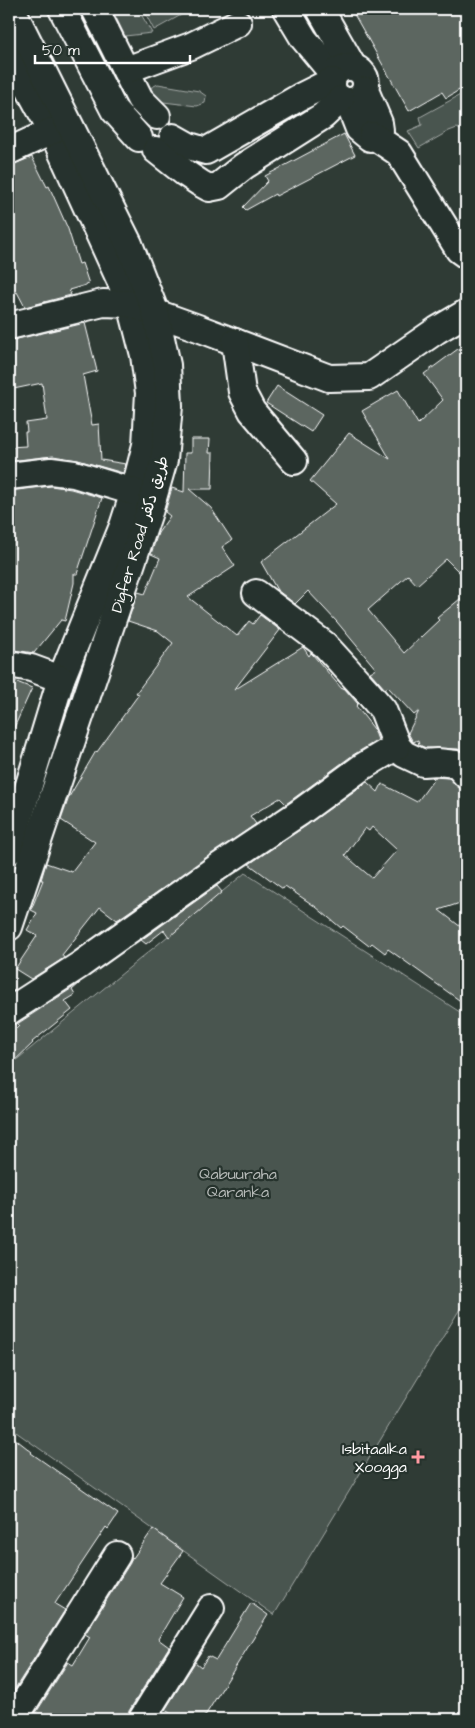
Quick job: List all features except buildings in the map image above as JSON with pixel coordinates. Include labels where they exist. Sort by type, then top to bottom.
[{"type":"street","name":"Digfer Road طريق دكفر","points":[[9,851],[61,679],[123,526],[134,492],[146,446],[149,393],[144,355],[143,308],[129,244],[12,9]]},
{"type":"street","points":[[62,9],[114,110],[156,142],[184,174],[208,188],[219,186],[244,166],[323,116],[346,86]]},
{"type":"street","points":[[95,9],[140,99],[157,116],[170,122],[173,132],[156,142]]},
{"type":"street","points":[[286,9],[304,39],[346,86]]},
{"type":"street","points":[[320,9],[359,129],[370,138],[372,135],[399,153],[459,250],[466,256]]},
{"type":"street","points":[[126,70],[199,42],[238,23]]},
{"type":"street","name":"Digfer Road طريق دكفر","points":[[9,52],[143,308],[167,365],[169,406],[164,460],[150,509],[9,927]]},
{"type":"street","points":[[156,142],[189,146],[206,151],[291,101],[346,86]]},
{"type":"street","points":[[9,152],[52,132]]},
{"type":"street","points":[[9,326],[102,303],[143,308],[328,378],[369,377],[437,330],[466,313]]},
{"type":"street","points":[[235,342],[242,392],[252,411],[294,461]]},
{"type":"street","points":[[9,476],[51,471],[74,474],[134,492]]},
{"type":"street","points":[[256,593],[325,645],[383,710],[397,746],[404,754],[423,763],[437,762],[463,766]]},
{"type":"street","points":[[9,664],[31,668],[61,679]]},
{"type":"street","points":[[9,1011],[80,965],[214,869],[300,813],[362,767],[397,746]]},
{"type":"street","points":[[14,1719],[117,1556]]},
{"type":"street","points":[[142,1719],[211,1608]]},
{"type":"green space","points":[[76,9],[84,9],[132,108],[128,109]]},
{"type":"green space","points":[[112,9],[138,9],[152,33],[125,36]]},
{"type":"green space","points":[[143,9],[192,9],[154,30]]},
{"type":"green space","points":[[158,84],[199,91],[206,96],[205,103],[197,106],[155,101],[148,93],[150,88]]},
{"type":"green space","points":[[462,94],[466,103],[466,137],[464,132],[457,128],[419,148],[408,131],[422,125],[420,117]]},
{"type":"green space","name":"Qabuuraha Qaranka","points":[[245,873],[466,1016],[466,1299],[274,1615],[9,1427],[9,1066]]},
{"type":"place","name":"Isbitaalka Xoogga","points":[[418,1457]]}]
